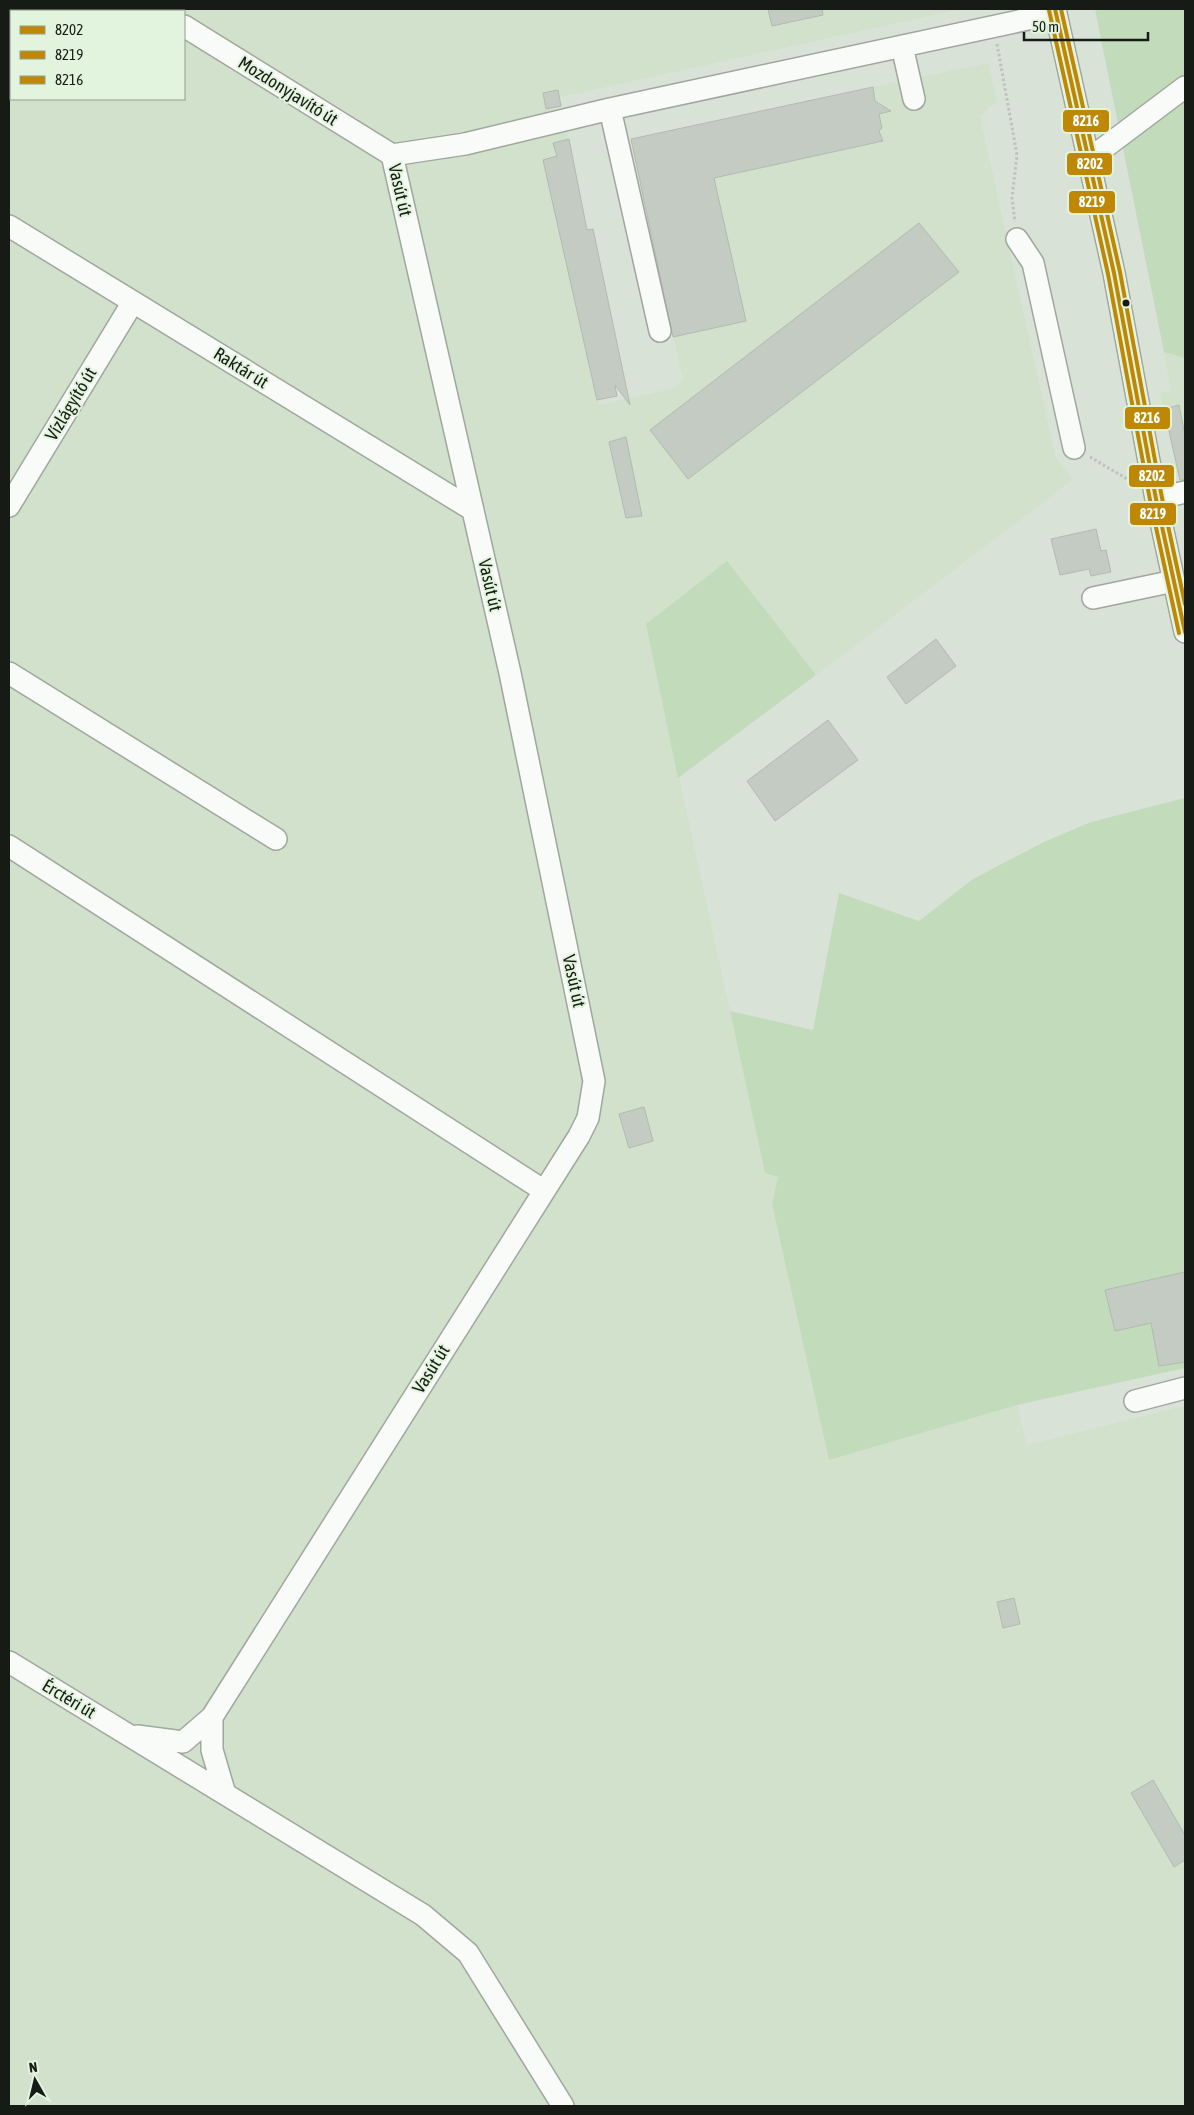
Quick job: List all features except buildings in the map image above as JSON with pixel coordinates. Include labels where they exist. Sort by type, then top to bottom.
[{"type":"street","points":[[392,155],[465,144],[610,109],[1055,11],[1125,327],[1148,492],[1174,581],[1185,632]]},
{"type":"street","name":"Mozdonyjavító út","points":[[185,27],[392,155]]},
{"type":"street","points":[[902,46],[914,99]]},
{"type":"street","points":[[1088,160],[1185,87]]},
{"type":"street","points":[[610,109],[660,331]]},
{"type":"street","name":"Vasút út","points":[[129,1735],[183,1742],[212,1717],[588,1118],[594,1081],[512,683],[392,155]]},
{"type":"street","name":"Raktár út","points":[[9,226],[473,510]]},
{"type":"street","points":[[1017,239],[1033,263],[1074,448]]},
{"type":"street","name":"Vízlágyító út","points":[[9,506],[133,302]]},
{"type":"street","points":[[1148,492],[1185,492]]},
{"type":"street","points":[[1093,598],[1174,581]]},
{"type":"street","points":[[9,673],[276,839]]},
{"type":"street","points":[[9,846],[543,1190]]},
{"type":"street","points":[[1135,1401],[1185,1388]]},
{"type":"street","name":"Érctéri út","points":[[9,1662],[423,1915],[468,1953],[563,2106]]},
{"type":"street","points":[[212,1717],[212,1750],[225,1794]]},
{"type":"path","points":[[993,26],[1011,114],[1017,155],[1012,198],[1017,239]]},
{"type":"path","points":[[1074,448],[1148,492]]},
{"type":"shaded area","points":[[9,9],[961,9],[560,97],[587,229],[593,229],[620,355],[589,361],[599,405],[672,389],[683,380],[631,139],[988,63],[997,101],[980,116],[1055,455],[1072,480],[816,675],[727,561],[646,624],[765,1173],[778,1177],[772,1204],[829,1460],[1017,1405],[1027,1445],[1185,1406],[1185,2106],[9,2106]]},
{"type":"shaded area","points":[[1095,9],[1185,9],[1185,358],[1164,352]]},
{"type":"shaded area","points":[[1164,352],[1185,358],[1185,502],[1160,393],[1171,390]]},
{"type":"shaded area","points":[[727,561],[816,675],[678,778],[646,624]]},
{"type":"shaded area","points":[[1185,798],[1185,1368],[1017,1405],[829,1460],[772,1204],[778,1177],[765,1173],[730,1011],[813,1030],[839,893],[919,921],[973,879],[1044,842],[1091,822]]},
{"type":"transit line","name":"8202","points":[[1055,9],[1114,273],[1156,499],[1185,632]]},
{"type":"transit line","name":"8216","points":[[1061,9],[1120,272],[1162,498],[1185,604]]},
{"type":"transit line","name":"8219","points":[[1049,10],[1108,274],[1150,500],[1179,633]]}]
